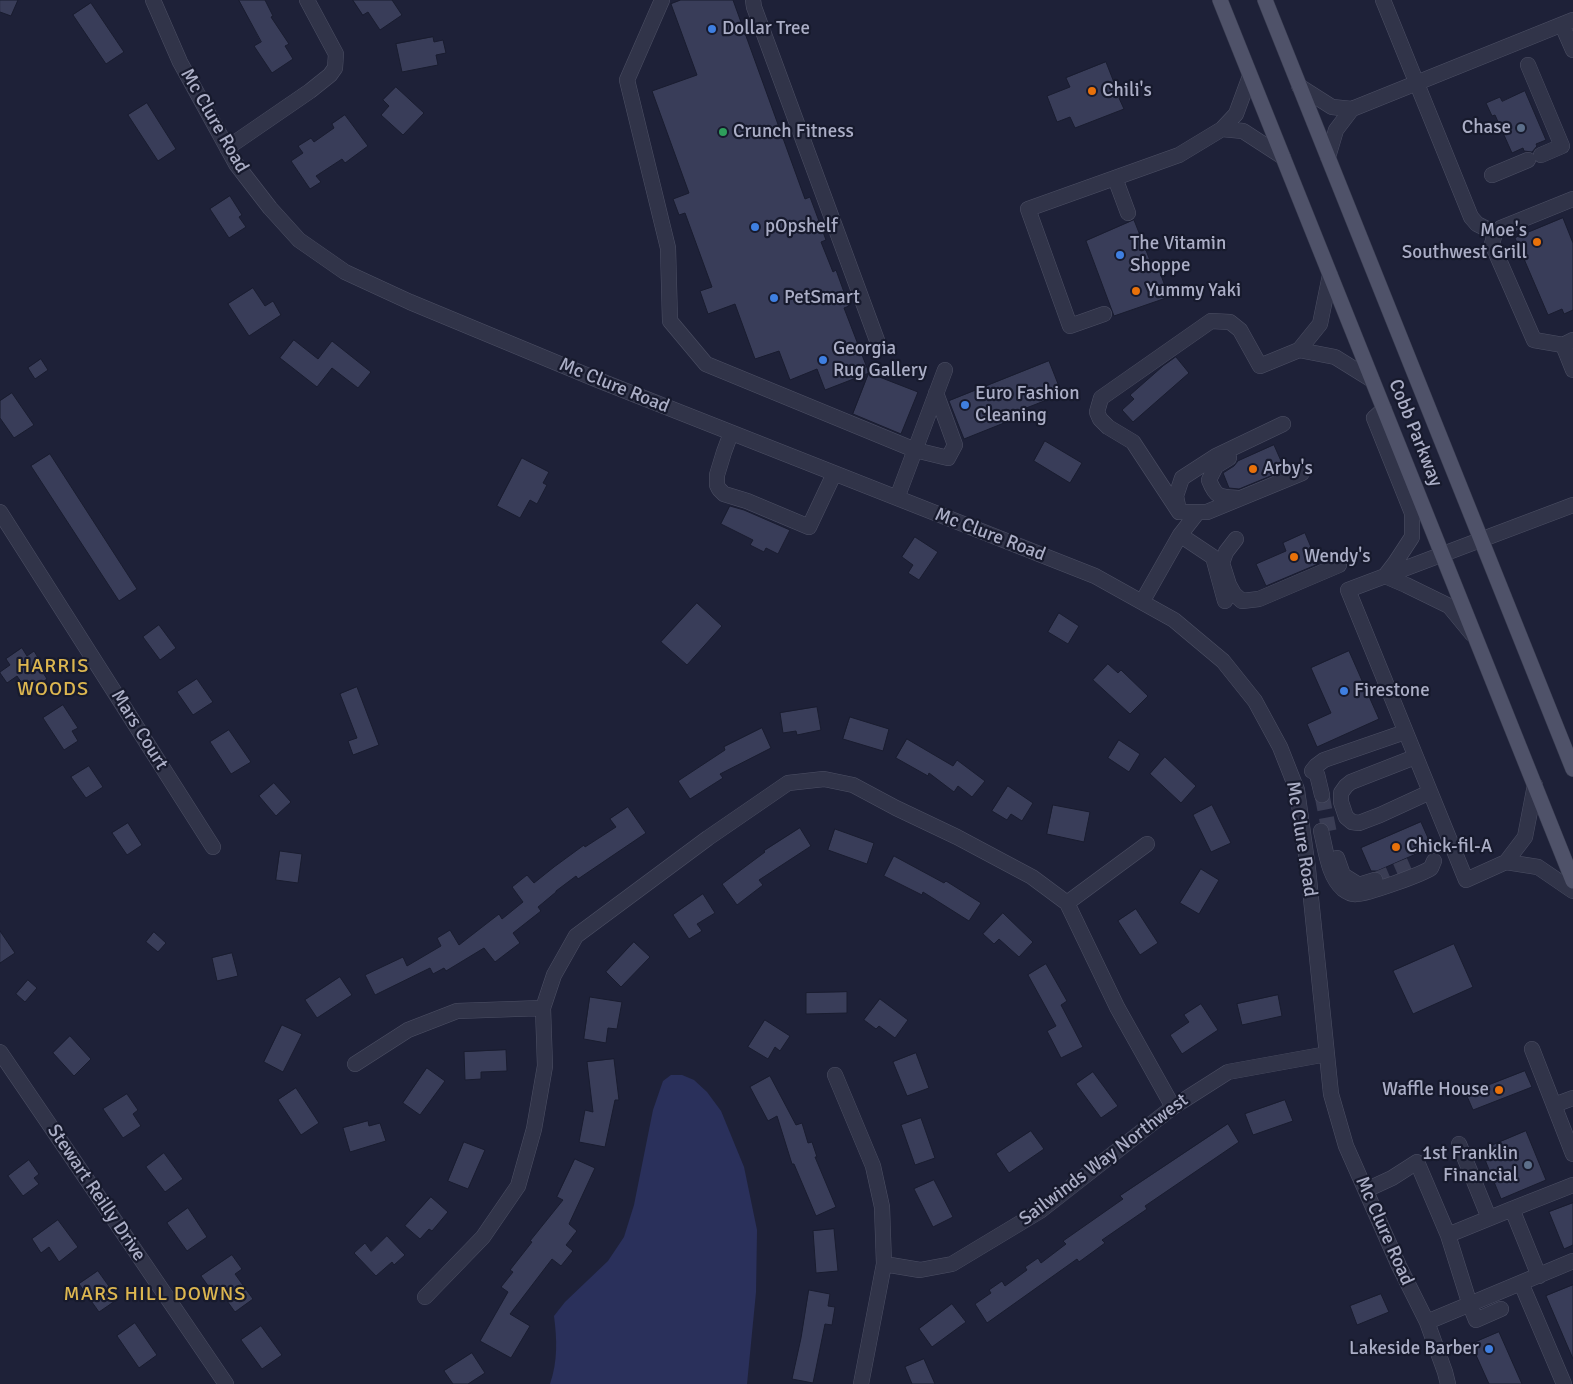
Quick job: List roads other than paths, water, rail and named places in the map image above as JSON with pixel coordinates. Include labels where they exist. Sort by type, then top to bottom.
[{"type":"main road","name":"Cobb Parkway","points":[[1220,0],[1573,880]]},
{"type":"main road","name":"Cobb Parkway","points":[[1265,0],[1573,769]]},
{"type":"street","name":"Mc Clure Road","points":[[153,0],[180,62],[236,164],[270,208],[299,240],[345,272],[410,302],[731,433],[1095,576],[1174,620],[1223,661],[1255,702],[1280,747],[1297,790],[1308,869],[1331,1094],[1346,1146],[1399,1266],[1427,1322],[1448,1384]]},
{"type":"street","points":[[227,148],[310,91],[330,76],[336,68],[336,54],[307,0]]},
{"type":"street","points":[[662,0],[627,80],[668,248],[670,321],[706,364],[915,450],[948,458],[955,445],[936,393]]},
{"type":"street","points":[[753,0],[878,343]]},
{"type":"street","points":[[1383,0],[1471,217],[1477,224],[1495,233]]},
{"type":"street","points":[[1299,86],[1332,107],[1352,109],[1568,22],[1573,50]]},
{"type":"street","points":[[1492,175],[1562,146],[1528,65]]},
{"type":"street","points":[[1104,314],[1070,326],[1028,209],[1179,155],[1222,129],[1236,114],[1250,76]]},
{"type":"street","points":[[1328,157],[1336,130],[1352,109]]},
{"type":"street","points":[[1222,129],[1243,131],[1283,156]]},
{"type":"street","points":[[1115,178],[1128,213]]},
{"type":"street","points":[[1573,199],[1501,228],[1495,233],[1492,244],[1534,340],[1568,343],[1573,370]]},
{"type":"street","points":[[1179,512],[1134,442],[1108,427],[1100,419],[1097,412],[1101,398],[1211,321],[1230,322],[1240,330],[1260,366],[1299,350],[1320,324],[1330,275]]},
{"type":"street","points":[[1299,350],[1335,357],[1372,380]]},
{"type":"street","points":[[897,498],[945,370]]},
{"type":"street","points":[[1384,409],[1374,418],[1412,513],[1412,537],[1385,576]]},
{"type":"street","points":[[1179,512],[1176,496],[1182,478],[1216,456],[1283,424]]},
{"type":"street","points":[[731,433],[717,476],[717,484],[724,494],[747,501],[809,527],[834,474]]},
{"type":"street","points":[[1242,498],[1223,497],[1214,492],[1209,480],[1216,466],[1254,438]]},
{"type":"street","points":[[1179,512],[1207,512],[1302,473]]},
{"type":"street","points":[[1535,785],[1525,837],[1506,862],[1466,880],[1348,590],[1573,505]]},
{"type":"street","name":"Mars Court","points":[[0,512],[213,848]]},
{"type":"street","points":[[1142,602],[1180,535],[1198,512]]},
{"type":"street","points":[[1180,535],[1212,557],[1225,601]]},
{"type":"street","points":[[1236,539],[1226,552],[1222,563],[1229,585],[1234,594],[1242,601],[1259,599],[1338,565]]},
{"type":"street","points":[[1385,576],[1449,606],[1476,639]]},
{"type":"street","points":[[1317,796],[1317,774],[1312,771],[1324,760],[1405,732]]},
{"type":"street","points":[[1415,757],[1351,782],[1346,786],[1341,793],[1346,817],[1352,822],[1359,823],[1430,792]]},
{"type":"street","points":[[425,1297],[483,1237],[518,1186],[534,1129],[546,1066],[543,1008],[554,975],[576,936],[708,838],[788,783],[824,779],[853,785],[1032,877],[1067,903],[1117,1007],[1173,1107]]},
{"type":"street","points":[[1375,880],[1359,885],[1343,875],[1326,831],[1333,876],[1344,891],[1351,894],[1373,891],[1423,872],[1432,867],[1434,861]]},
{"type":"street","points":[[1067,903],[1147,844]]},
{"type":"street","points":[[1417,862],[1428,858],[1434,861],[1454,853]]},
{"type":"street","points":[[1506,862],[1538,867],[1573,891]]},
{"type":"street","points":[[355,1064],[408,1030],[457,1011],[543,1008]]},
{"type":"street","points":[[1532,1049],[1573,1154]]},
{"type":"street","name":"Stewart Reilly Drive","points":[[0,1052],[226,1384]]},
{"type":"street","name":"Sailwinds Way Northwest","points":[[884,1264],[920,1270],[952,1264],[1040,1211],[1173,1107],[1228,1072],[1327,1054]]},
{"type":"street","points":[[835,1075],[872,1166],[882,1207],[884,1264],[861,1384]]},
{"type":"street","points":[[1554,1105],[1573,1098]]},
{"type":"street","points":[[1459,1144],[1489,1218]]},
{"type":"street","points":[[1366,1190],[1392,1178],[1417,1162],[1448,1236],[1470,1304],[1470,1322],[1501,1309]]},
{"type":"street","points":[[1448,1236],[1573,1186]]},
{"type":"street","points":[[1512,1209],[1539,1276]]},
{"type":"street","points":[[1427,1322],[1573,1261]]},
{"type":"street","points":[[1521,1283],[1564,1384]]},
{"type":"water","points":[[671,1075],[682,1075],[694,1080],[707,1092],[721,1111],[744,1167],[757,1230],[756,1292],[747,1384],[550,1384],[556,1350],[554,1316],[565,1302],[608,1261],[624,1237],[634,1205],[653,1110],[663,1081]]},
{"type":"tunnel","points":[[1322,795],[1329,831]]},
{"type":"tunnel","points":[[1375,880],[1417,862]]},
{"type":"place","name":"Dollar Tree","points":[[712,29]]},
{"type":"place","name":"Chili's","points":[[1092,91]]},
{"type":"place","name":"Chase","points":[[1521,128]]},
{"type":"place","name":"Crunch Fitness","points":[[723,132]]},
{"type":"place","name":"pOpshelf","points":[[755,227]]},
{"type":"place","name":"Moe's Southwest Grill","points":[[1537,242]]},
{"type":"place","name":"The Vitamin Shoppe","points":[[1120,255]]},
{"type":"place","name":"Yummy Yaki","points":[[1136,291]]},
{"type":"place","name":"PetSmart","points":[[774,298]]},
{"type":"place","name":"Georgia Rug Gallery","points":[[823,360]]},
{"type":"place","name":"Euro Fashion Cleaning","points":[[965,405]]},
{"type":"place","name":"Arby's","points":[[1253,469]]},
{"type":"place","name":"Wendy's","points":[[1294,557]]},
{"type":"place","name":"Firestone","points":[[1344,691]]},
{"type":"place","name":"Chick-fil-A","points":[[1396,847]]},
{"type":"place","name":"Waffle House","points":[[1499,1090]]},
{"type":"place","name":"1st Franklin Financial","points":[[1528,1165]]},
{"type":"place","name":"Lakeside Barber","points":[[1489,1349]]},
{"type":"district","name":"HARRIS WOODS","points":[[53,678]]},
{"type":"district","name":"MARS HILL DOWNS","points":[[155,1295]]}]
